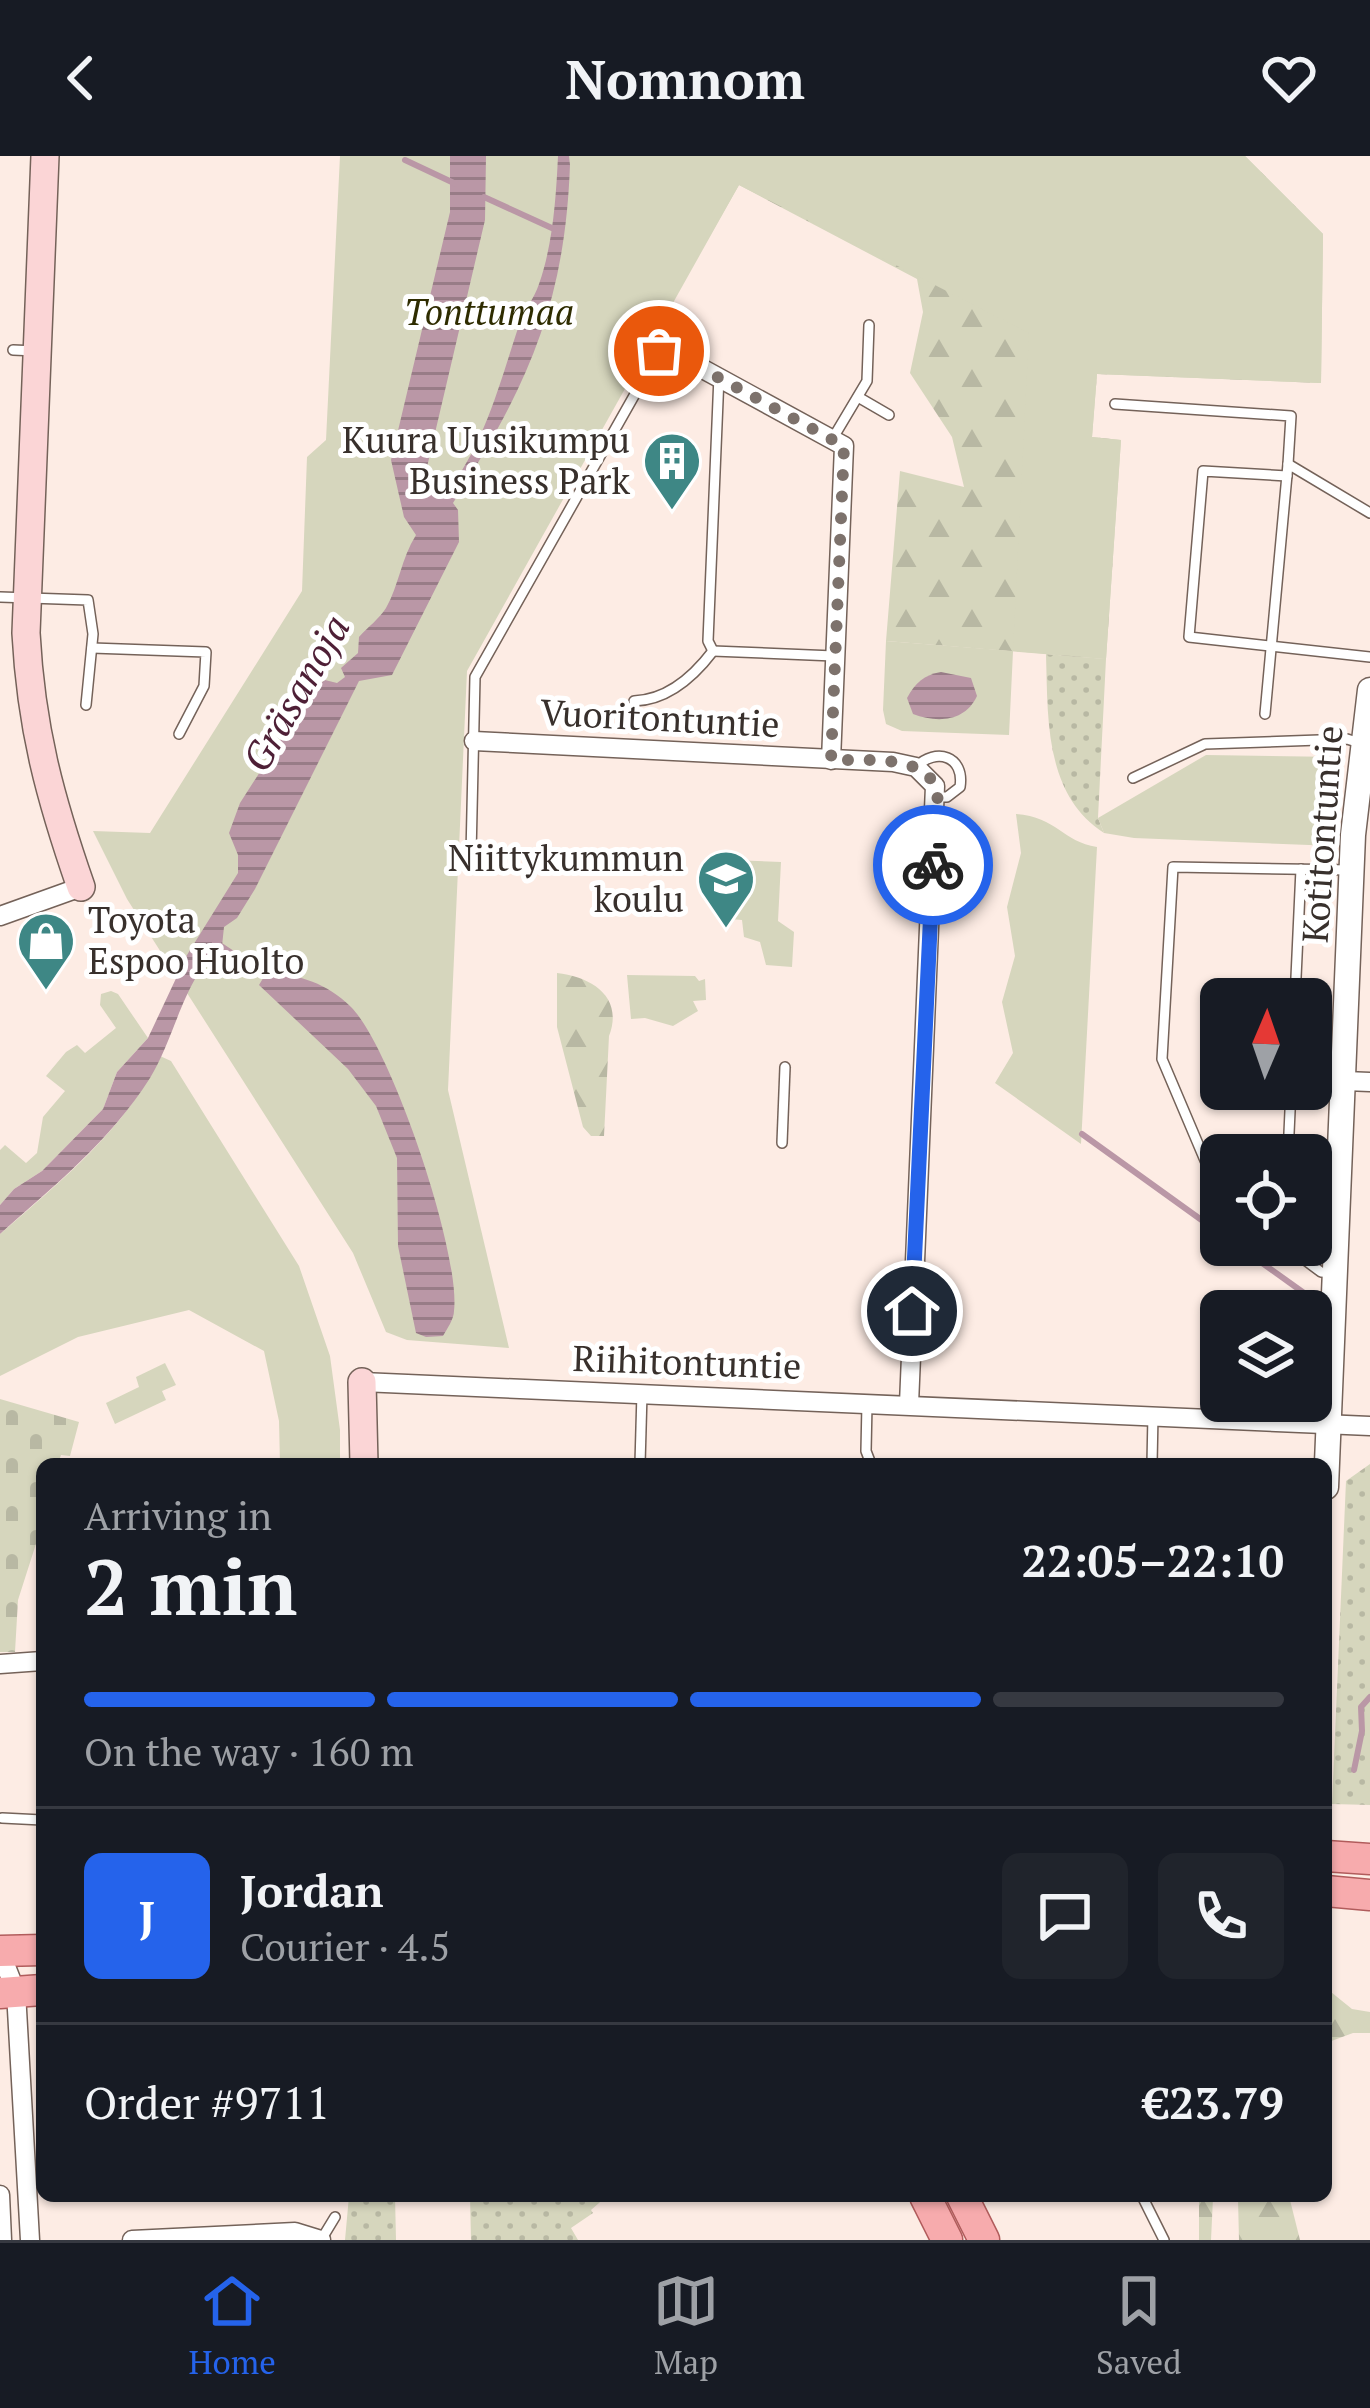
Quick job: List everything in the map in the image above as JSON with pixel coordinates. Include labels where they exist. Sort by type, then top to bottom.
[{"type":"main road","points":[[45,156],[24,351],[13,598],[39,758],[81,887]]},
{"type":"main road","points":[[362,1382],[364,1458]]},
{"type":"main road","points":[[1332,1856],[1370,1859]]},
{"type":"main road","points":[[1332,1892],[1370,1895]]},
{"type":"main road","points":[[0,1951],[36,1950]]},
{"type":"main road","points":[[928,2202],[946,2240]]},
{"type":"main road","points":[[965,2202],[984,2240]]},
{"type":"street","points":[[659,351],[718,376],[844,446],[831,760]]},
{"type":"street","name":"Kotitontuntie","points":[[1327,1458],[1335,1273],[1357,1081],[1352,870],[1370,690]]},
{"type":"street","name":"Vuoritontuntie","points":[[474,741],[893,762],[916,767]]},
{"type":"street","points":[[909,1404],[936,797],[935,786],[916,767]]},
{"type":"street","points":[[0,916],[81,887]]},
{"type":"street","name":"Riihitontuntie","points":[[362,1382],[1370,1426]]},
{"type":"street","points":[[0,1664],[36,1661]]},
{"type":"street","points":[[0,1951],[19,1991],[30,2240]]},
{"type":"street","points":[[0,2194],[2,2240]]},
{"type":"street","points":[[132,2240],[295,2233],[321,2240]]},
{"type":"lane","points":[[471,855],[476,676],[678,318]]},
{"type":"lane","points":[[833,438],[867,381],[869,325]]},
{"type":"lane","points":[[713,651],[708,640],[718,376]]},
{"type":"lane","points":[[858,397],[889,416]]},
{"type":"lane","points":[[1114,404],[1291,416],[1265,714]]},
{"type":"lane","points":[[1370,513],[1288,470],[1203,471],[1189,637],[1370,657]]},
{"type":"lane","points":[[13,598],[88,600],[92,648],[86,705]]},
{"type":"lane","points":[[92,648],[206,652],[204,686],[179,734]]},
{"type":"lane","points":[[634,700],[668,692],[697,671],[713,651],[775,649],[836,656]]},
{"type":"lane","points":[[1133,778],[1204,744],[1347,739],[1366,744]]},
{"type":"lane","points":[[916,767],[932,756],[956,761],[962,772],[960,787],[947,797],[936,797]]},
{"type":"lane","points":[[1200,1149],[1162,1060],[1173,867],[1352,870]]},
{"type":"lane","points":[[1296,978],[1301,869]]},
{"type":"lane","points":[[782,1143],[785,1067]]},
{"type":"lane","points":[[1314,1266],[1335,1273]]},
{"type":"lane","points":[[640,1458],[642,1393]]},
{"type":"lane","points":[[867,1402],[869,1458]]},
{"type":"lane","points":[[1152,1458],[1153,1415]]},
{"type":"lane","points":[[2,1818],[36,1820]]},
{"type":"lane","points":[[1145,2202],[1164,2240]]},
{"type":"lane","points":[[321,2240],[335,2217]]},
{"type":"green space","name":"Tonttumaa","points":[[340,156],[1245,156],[1323,234],[1321,383],[1097,374],[1092,437],[1121,440],[1106,659],[1013,651],[1029,333],[739,185],[467,671],[448,1090],[509,1348],[407,1340],[386,1332],[353,1253],[127,899],[93,831],[150,833],[302,591],[307,457],[326,440]]},
{"type":"green space","points":[[1245,156],[1323,234],[1321,383],[1097,374],[1092,437],[1121,440],[1106,659],[886,641],[900,471],[964,487],[952,437],[910,373],[923,312],[917,279],[739,185],[475,646],[570,165]]},
{"type":"green space","points":[[886,641],[1013,651],[1009,735],[902,731],[886,724]]},
{"type":"green space","points":[[1046,654],[1106,659],[1098,818],[1104,833],[1084,817],[1060,776],[1049,728]]},
{"type":"green space","points":[[1206,755],[1339,757],[1335,846],[1104,833],[1098,818]]},
{"type":"green space","points":[[1016,814],[1041,820],[1097,847],[1081,1144],[995,1083],[1013,1053],[1002,1002],[1015,956],[1007,907],[1021,853]]},
{"type":"green space","points":[[705,859],[781,862],[778,921],[794,932],[792,967],[766,965],[760,942],[744,937],[742,920],[717,918],[718,894],[704,893]]},
{"type":"green space","points":[[557,973],[593,984],[612,1010],[604,1136],[591,1136],[583,1127],[557,1027]]},
{"type":"green space","points":[[627,975],[705,979],[706,1000],[693,1001],[698,1011],[673,1026],[631,1019]]},
{"type":"green space","points":[[101,994],[118,994],[148,1038],[117,1072],[103,1109],[42,1171],[14,1189],[0,1205],[0,1150],[5,1145],[26,1163],[37,1153],[43,1117],[65,1091],[46,1076],[66,1052],[77,1045],[85,1053],[116,1028],[100,1005]]},
{"type":"green space","points":[[160,1056],[171,1061],[299,1266],[330,1356],[340,1458],[280,1458],[279,1421],[264,1351],[189,1310],[78,1337],[0,1376],[0,1234],[110,1131]]},
{"type":"green space","points":[[165,1363],[176,1385],[162,1391],[166,1400],[115,1424],[106,1403],[139,1387],[136,1377]]},
{"type":"green space","points":[[0,1399],[79,1422],[70,1456],[36,1458],[36,1544],[18,1600],[15,1652],[0,1652]]},
{"type":"green space","points":[[1370,1464],[1370,1805],[1332,1804],[1346,1481]]},
{"type":"green space","points":[[1332,1993],[1352,2009],[1370,2012],[1370,2033],[1332,2041]]},
{"type":"green space","points":[[348,2202],[395,2202],[396,2240],[345,2240]]},
{"type":"green space","points":[[470,2202],[600,2202],[571,2228],[578,2240],[471,2240]]},
{"type":"green space","points":[[1199,2202],[1213,2202],[1211,2240],[1199,2240]]},
{"type":"green space","points":[[1238,2202],[1290,2202],[1300,2240],[1239,2240]]},
{"type":"shaded area","points":[[450,156],[486,156],[485,220],[427,467],[445,494],[481,435],[519,325],[539,284],[551,237],[558,156],[569,156],[570,165],[567,215],[550,303],[521,382],[453,503],[458,510],[459,542],[392,675],[359,681],[255,889],[237,918],[224,927],[222,946],[189,990],[159,1062],[135,1101],[100,1142],[0,1234],[0,1205],[14,1189],[42,1171],[103,1109],[117,1072],[148,1038],[187,955],[238,873],[238,855],[229,833],[240,803],[313,689],[325,680],[337,683],[345,677],[341,668],[358,653],[359,637],[390,599],[416,535],[404,517],[391,460],[450,212]]},
{"type":"shaded area","points":[[941,672],[971,678],[977,696],[972,705],[950,718],[913,714],[907,698],[910,693],[925,678]]},
{"type":"shaded area","points":[[268,970],[312,982],[342,999],[367,1029],[385,1063],[420,1152],[446,1245],[454,1311],[443,1336],[416,1333],[398,1246],[397,1158],[376,1106],[348,1069],[259,985]]},
{"type":"waterway","points":[[405,160],[456,184]]},
{"type":"waterway","points":[[484,197],[554,229]]},
{"type":"waterway","points":[[215,942],[242,960]]},
{"type":"waterway","points":[[1082,1134],[1200,1219]]},
{"type":"waterway","points":[[1266,1266],[1300,1290]]},
{"type":"waterway","points":[[1354,1770],[1362,1731],[1361,1707],[1370,1697]]},
{"type":"way so far","points":[[659,351],[679,356],[844,446],[831,760],[893,762],[927,775],[936,797],[933,865]]},
{"type":"place","name":"Kuura Uusikumpu Business Park","points":[[672,512]]},
{"type":"place","name":"Niittykummun koulu","points":[[726,930]]},
{"type":"place","name":"Toyota Espoo Huolto","points":[[46,992]]},
{"type":"route","points":[[912,1311],[933,865]]},
{"type":"water label","name":"Gräsanoja","points":[[296,693]]}]
